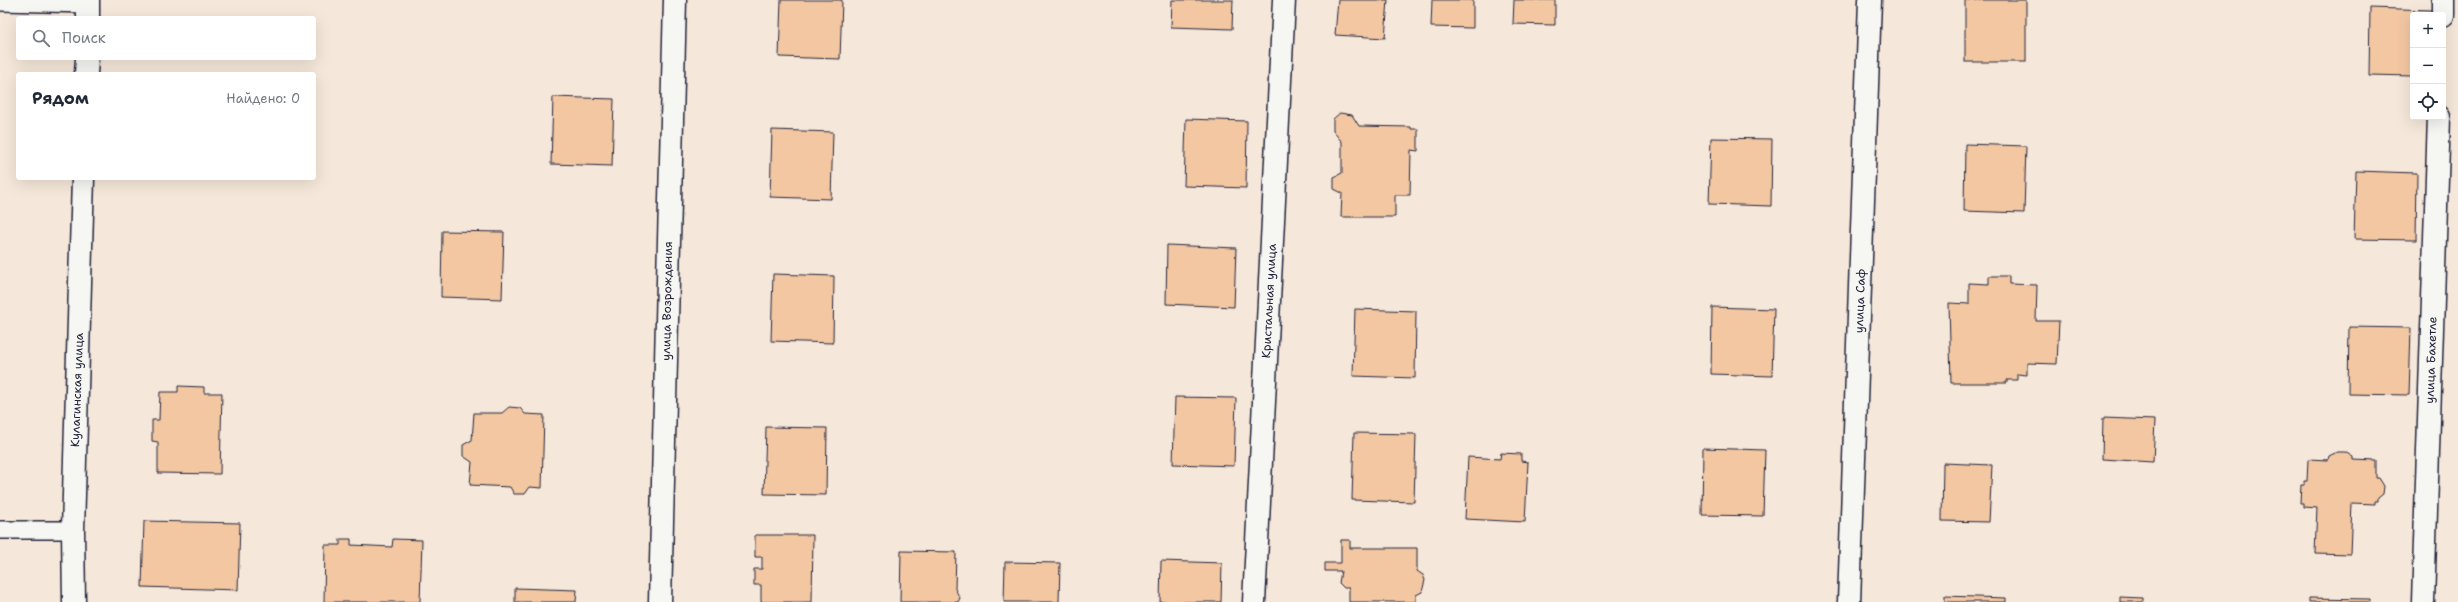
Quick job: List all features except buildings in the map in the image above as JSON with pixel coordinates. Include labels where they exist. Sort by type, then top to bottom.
[{"type":"street","name":"улица Возрождения","points":[[660,602],[675,0]]},
{"type":"street","name":"Кристальная улица","points":[[1254,602],[1284,0]]},
{"type":"street","name":"улица Саф","points":[[1849,602],[1870,0]]},
{"type":"street","points":[[2443,0],[2443,12]]},
{"type":"street","points":[[86,72],[87,60]]},
{"type":"street","name":"улица Бахетле","points":[[2423,602],[2439,120]]},
{"type":"street","name":"Кулагинская улица","points":[[74,602],[73,530],[83,180]]},
{"type":"lane","points":[[0,2],[88,7]]},
{"type":"lane","points":[[0,530],[73,530]]}]
